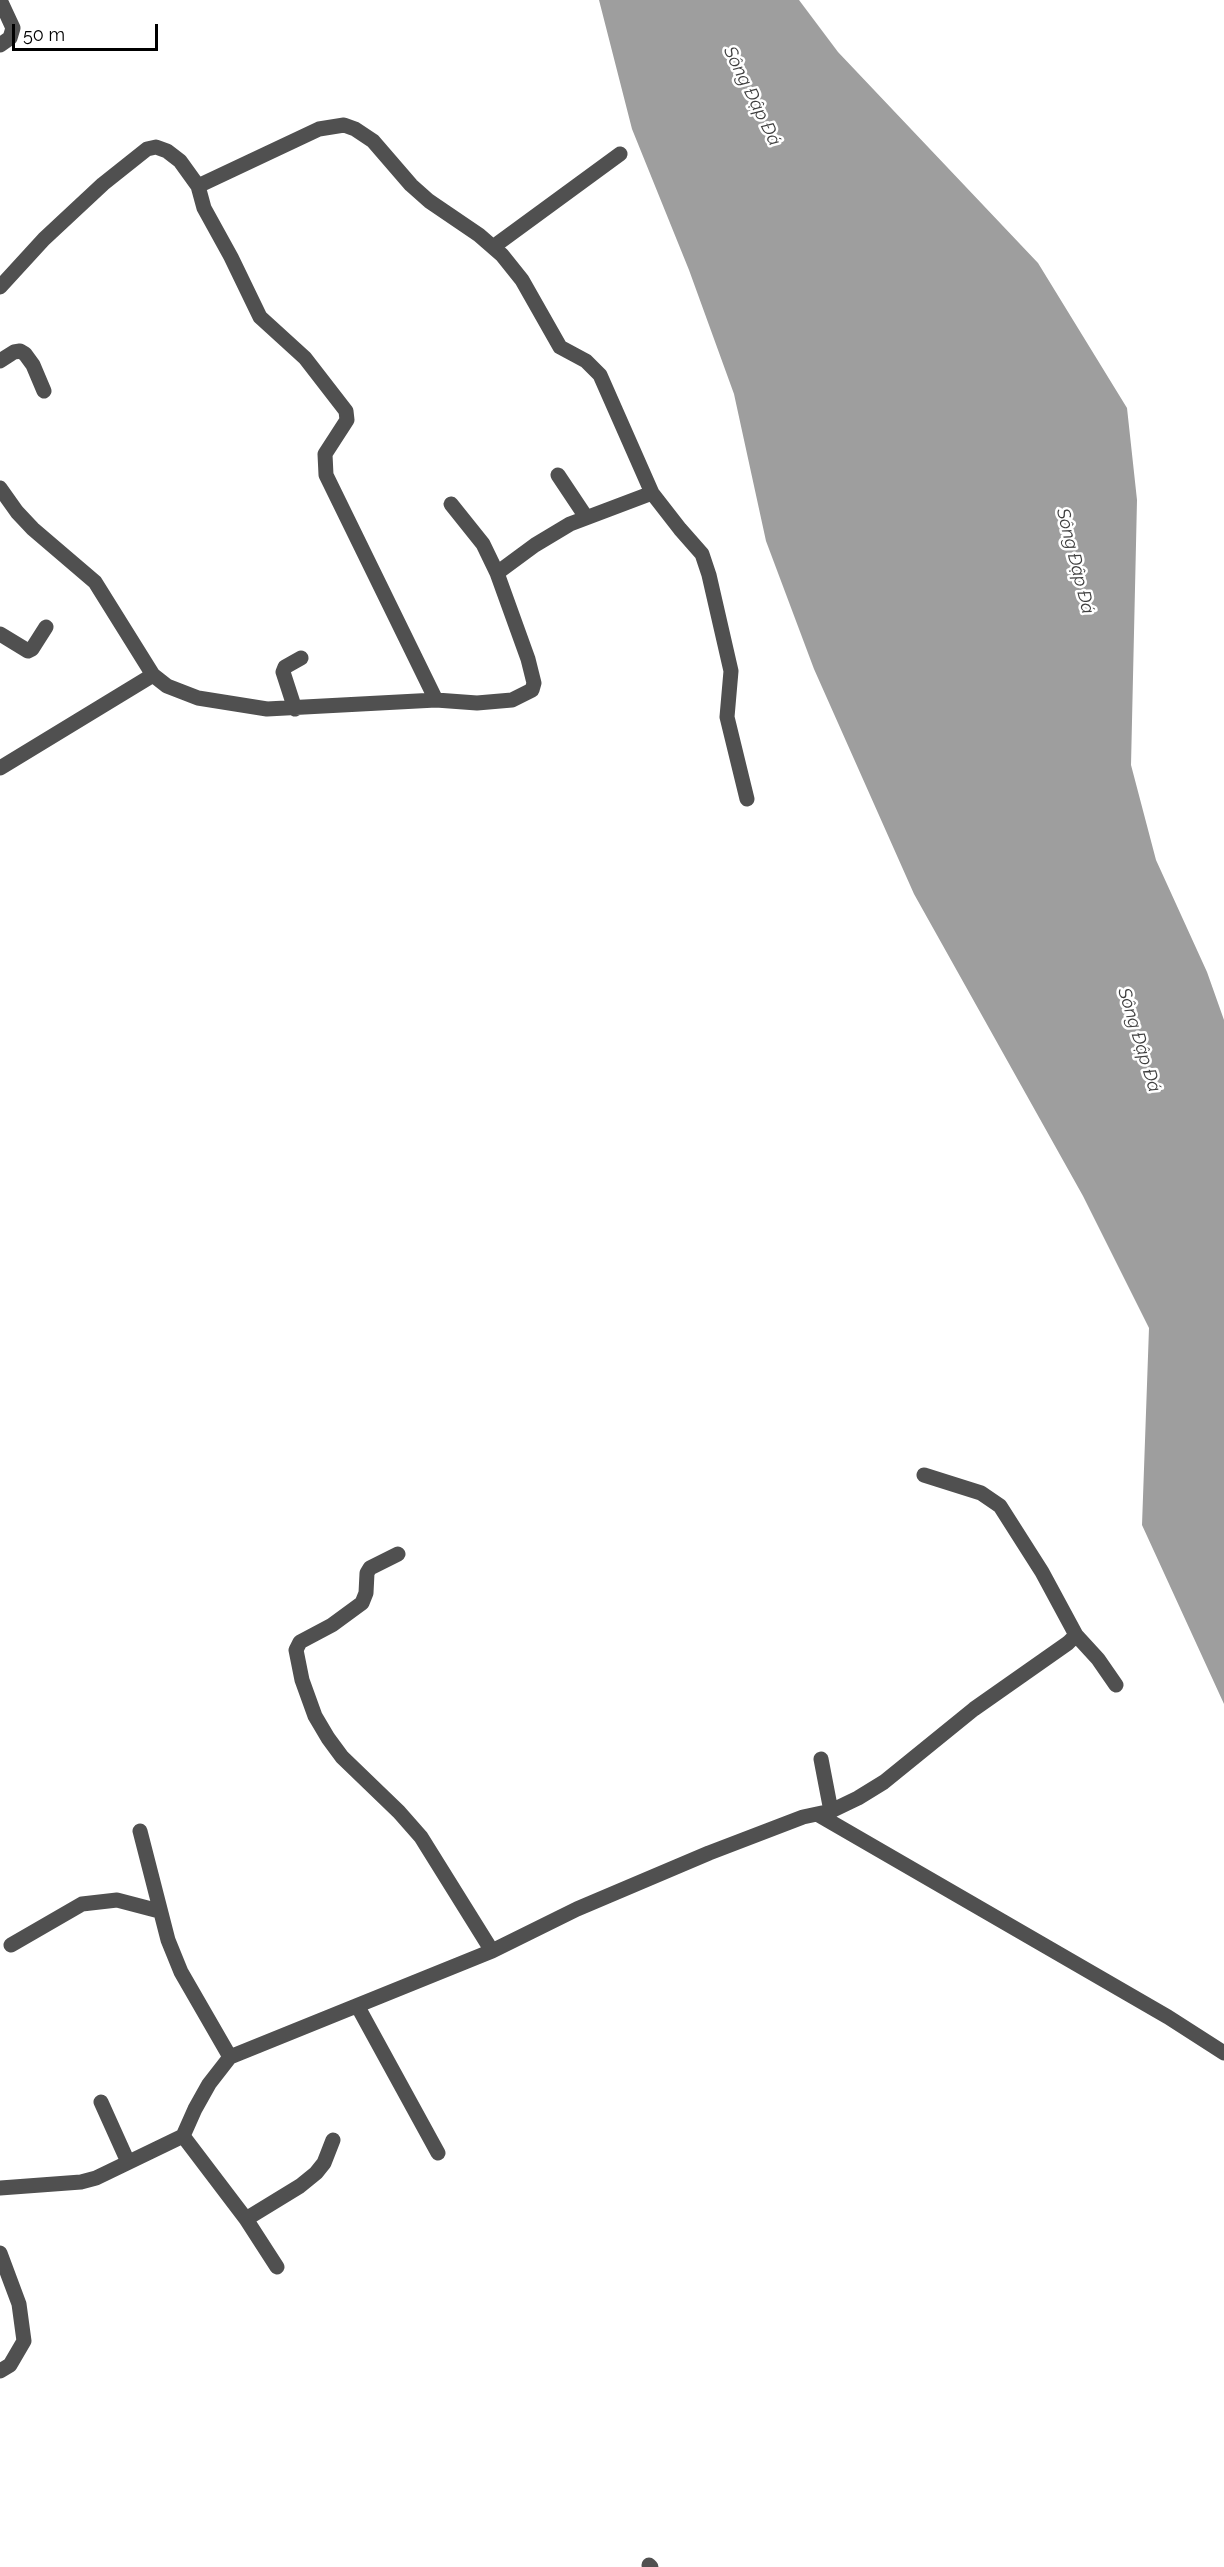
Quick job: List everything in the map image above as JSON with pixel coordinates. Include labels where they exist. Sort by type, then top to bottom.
[{"type":"street","points":[[0,0],[13,28],[10,38],[0,45]]},
{"type":"street","points":[[198,186],[319,129],[344,125],[355,129],[373,141],[411,185],[429,201],[493,247],[522,280],[560,347],[586,361],[600,375],[652,493],[680,530],[697,546],[709,575],[731,671],[727,717],[747,799]]},
{"type":"street","points":[[0,287],[44,239],[103,184],[147,149],[156,147],[167,151],[180,161],[198,186],[204,208],[260,317],[305,358],[346,411],[347,420],[325,454],[326,475],[436,700]]},
{"type":"street","points":[[493,247],[620,154]]},
{"type":"street","points":[[0,361],[14,352],[20,351],[26,354],[33,364],[44,391]]},
{"type":"street","points":[[558,475],[586,517]]},
{"type":"street","points":[[0,488],[17,512],[33,529],[95,582],[153,675],[175,690],[198,698],[245,707],[295,709],[436,700],[477,703],[512,700],[532,690],[534,683],[528,659],[497,573],[483,544],[451,504]]},
{"type":"street","points":[[497,573],[555,532],[586,517],[652,493]]},
{"type":"street","points":[[0,634],[28,651],[32,649],[46,627]]},
{"type":"street","points":[[295,709],[283,672],[285,667],[301,658]]},
{"type":"street","points":[[0,768],[153,675]]},
{"type":"street","points":[[924,1475],[981,1493],[1000,1506],[1042,1572],[1076,1635],[1098,1659],[1116,1685]]},
{"type":"street","points":[[398,1554],[370,1568],[362,1603],[332,1625],[300,1642],[296,1650],[302,1680],[315,1716],[328,1738],[342,1757],[399,1812],[421,1837],[492,1951]]},
{"type":"street","points":[[0,2187],[81,2182],[96,2178],[183,2136],[209,2084],[230,2057],[492,1951],[577,1909],[709,1852],[858,1798],[884,1782],[974,1709],[1056,1653],[1076,1635]]},
{"type":"street","points":[[821,1759],[824,1812]]},
{"type":"street","points":[[824,1812],[1168,2017],[1224,2053]]},
{"type":"street","points":[[140,1831],[159,1911],[181,1972],[230,2057]]},
{"type":"street","points":[[11,1945],[82,1904],[117,1900],[159,1911]]},
{"type":"street","points":[[358,2007],[438,2153]]},
{"type":"street","points":[[101,2102],[128,2162]]},
{"type":"street","points":[[183,2136],[246,2219],[277,2267]]},
{"type":"street","points":[[246,2219],[300,2186],[316,2173],[324,2163],[333,2140]]},
{"type":"street","points":[[0,2253],[19,2304],[24,2341],[10,2365],[0,2371]]},
{"type":"water","name":"Sông Đập Đá","points":[[599,0],[799,0],[838,52],[1038,263],[1127,408],[1137,500],[1131,765],[1156,860],[1207,972],[1224,1020],[1224,1704],[1142,1525],[1149,1328],[1083,1196],[914,894],[814,669],[766,541],[734,394],[689,270],[632,129]]}]
